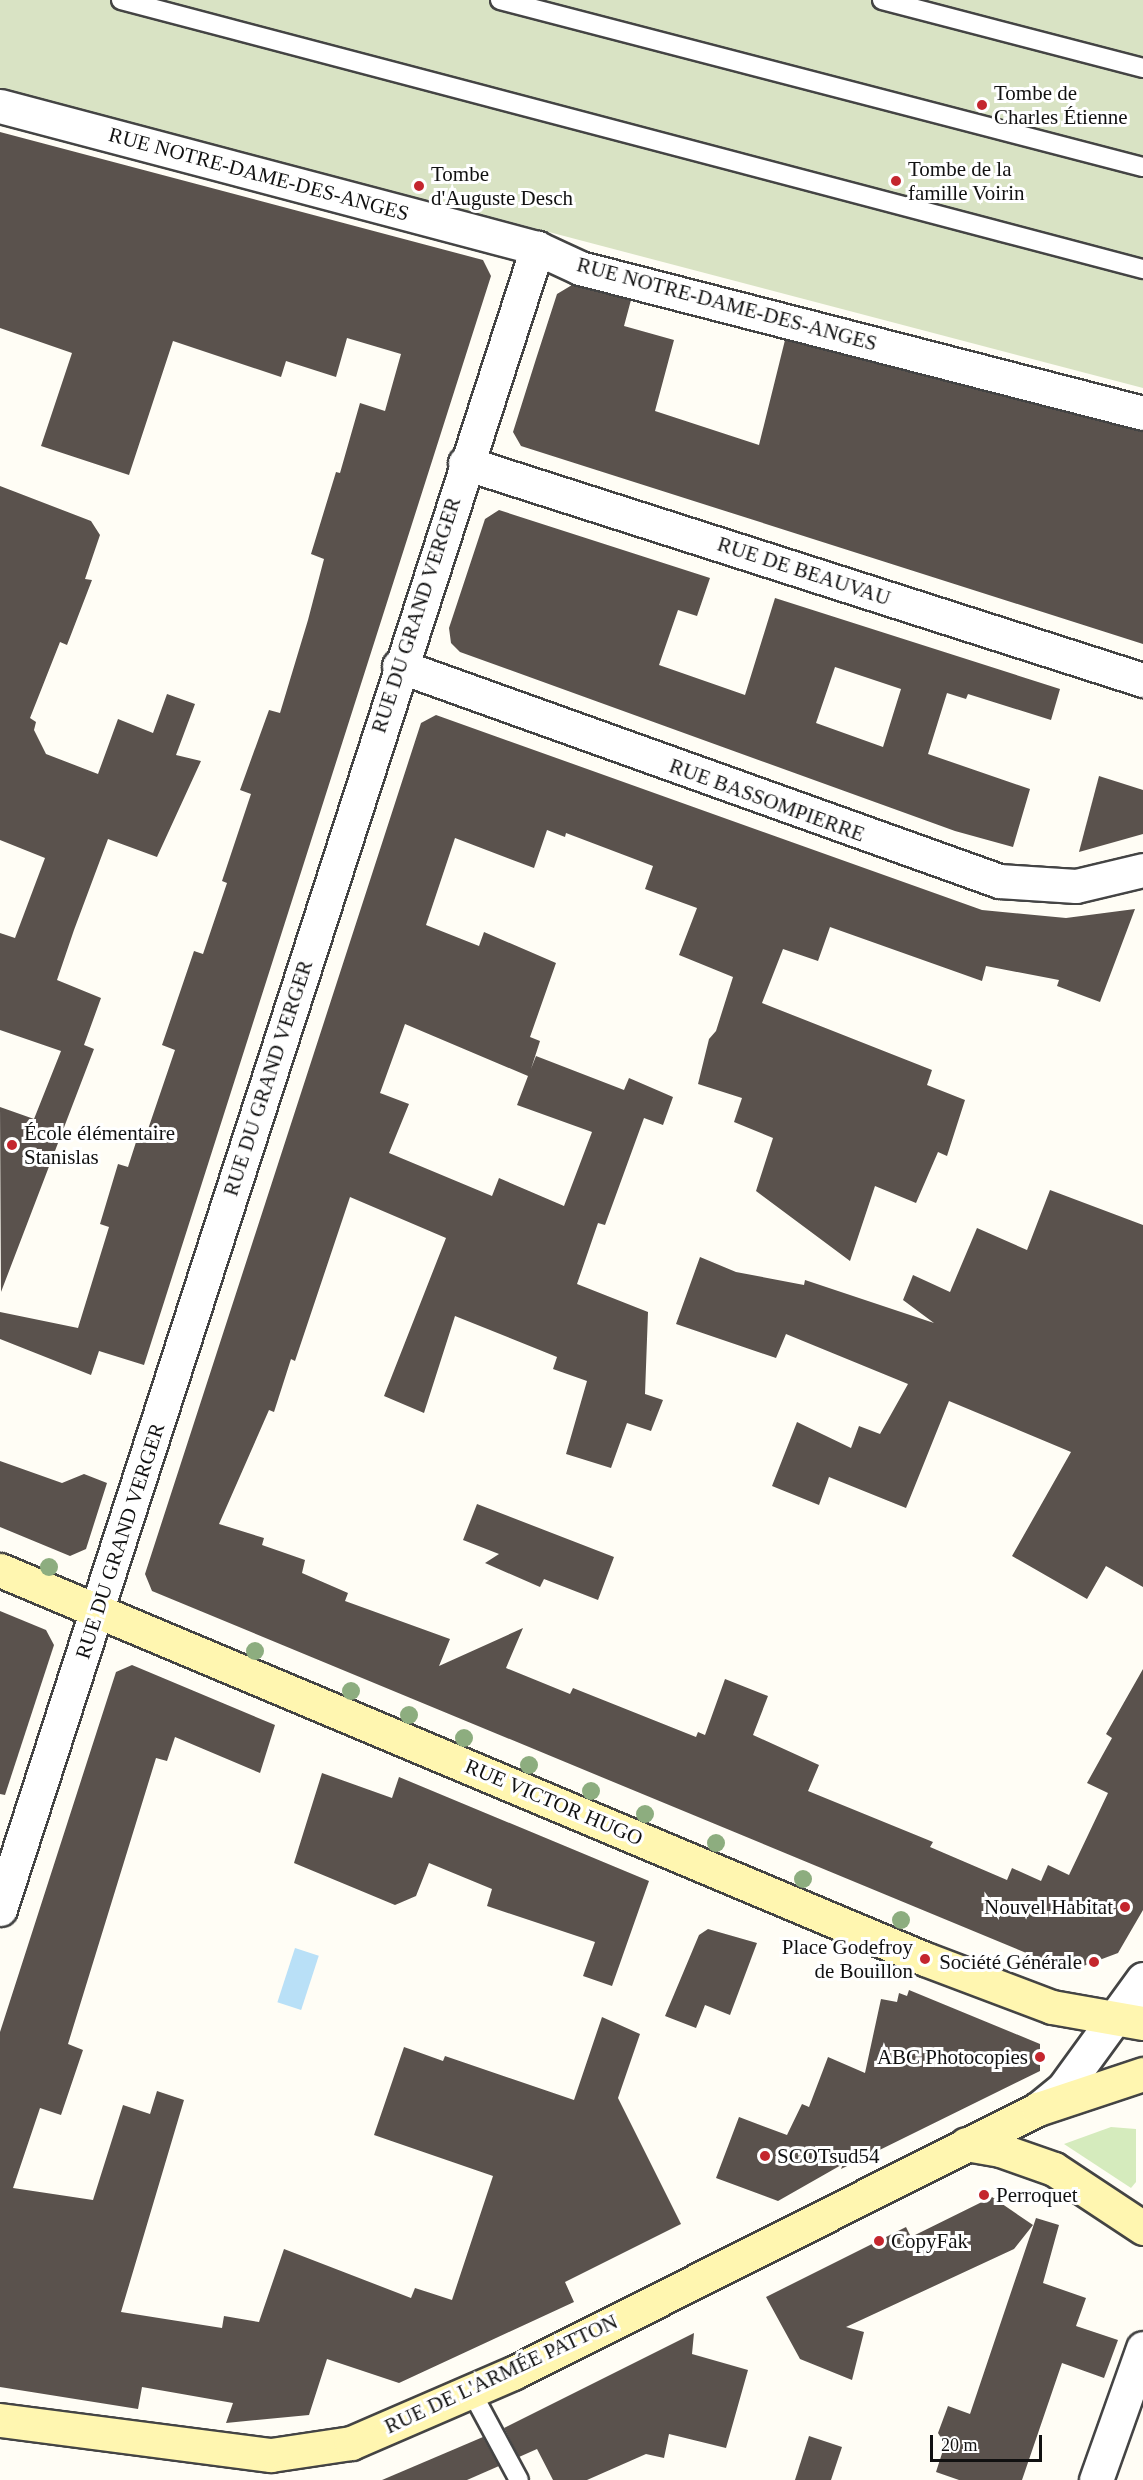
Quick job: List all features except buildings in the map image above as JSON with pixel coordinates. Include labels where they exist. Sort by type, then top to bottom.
[{"type":"main road","name":"RUE VICTOR HUGO","points":[[0,1570],[925,1959],[1052,2007],[1128,2021]]},
{"type":"main road","name":"RUE DE L'ARMÉE PATTON","points":[[0,2420],[271,2456],[351,2443],[471,2391],[1038,2109],[1143,2074]]},
{"type":"main road","points":[[966,2144],[1000,2150],[1054,2169],[1143,2228]]},
{"type":"street","name":"RUE NOTRE-DAME-DES-ANGES","points":[[0,106],[537,248],[580,268],[1143,412]]},
{"type":"street","name":"RUE DU GRAND VERGER","points":[[0,1908],[98,1610],[399,666],[537,248]]},
{"type":"street","name":"RUE DE BEAUVAU","points":[[465,463],[1143,680]]},
{"type":"street","name":"RUE BASSOMPIERRE","points":[[399,666],[999,881],[1076,886],[1143,870]]},
{"type":"street","points":[[1038,2109],[1063,2090],[1128,2021],[1143,1978]]},
{"type":"street","points":[[1096,2480],[1143,2348]]},
{"type":"lane","points":[[121,0],[1143,269]]},
{"type":"lane","points":[[500,0],[1143,167]]},
{"type":"lane","points":[[882,0],[1143,68]]},
{"type":"lane","points":[[471,2391],[519,2480]]},
{"type":"green space","points":[[0,0],[1143,0],[1143,388],[0,88]]},
{"type":"green space","points":[[1111,2127],[1136,2129],[1136,2182],[1131,2188],[1064,2144]]},
{"type":"water","points":[[295,1948],[319,1956],[301,2010],[277,2002]]},
{"type":"place","name":"Tombe de Charles Étienne","points":[[982,105]]},
{"type":"place","name":"Tombe de la famille Voirin","points":[[896,181]]},
{"type":"place","name":"Tombe d'Auguste Desch","points":[[419,186]]},
{"type":"place","name":"École élémentaire Stanislas","points":[[12,1145]]},
{"type":"place","name":"Nouvel Habitat","points":[[1125,1907]]},
{"type":"place","name":"Place Godefroy de Bouillon","points":[[925,1959]]},
{"type":"place","name":"Société Générale","points":[[1094,1962]]},
{"type":"place","name":"ABC Photocopies","points":[[1040,2057]]},
{"type":"place","name":"SCOTsud54","points":[[765,2156]]},
{"type":"place","name":"Perroquet","points":[[984,2195]]},
{"type":"place","name":"CopyFak","points":[[879,2241]]}]
